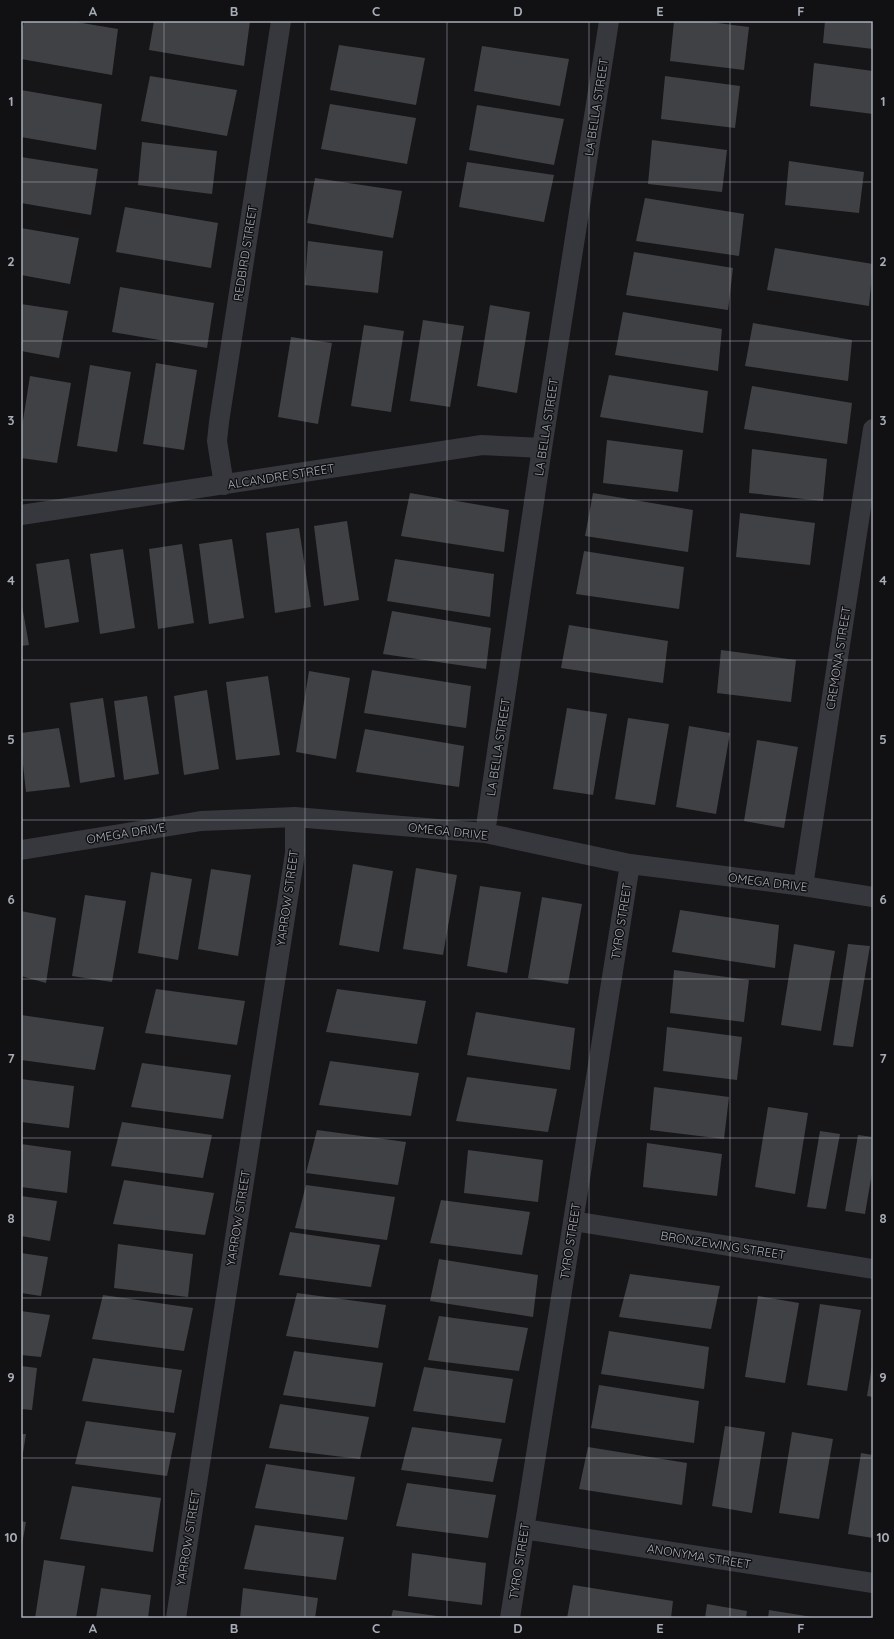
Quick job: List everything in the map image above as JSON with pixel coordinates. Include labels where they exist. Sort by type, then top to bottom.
[{"type":"street","name":"REDBIRD STREET","points":[[224,485],[217,441],[218,422],[281,21]]},
{"type":"street","name":"LA BELLA STREET","points":[[485,834],[542,448],[609,21]]},
{"type":"street","name":"CREMONA STREET","points":[[803,886],[873,429]]},
{"type":"street","name":"ALCANDRE STREET","points":[[21,515],[482,445],[542,448]]},
{"type":"street","name":"OMEGA DRIVE","points":[[21,850],[201,821],[295,817],[485,834],[630,864],[803,886],[873,897]]},
{"type":"street","name":"YARROW STREET","points":[[176,1618],[295,852],[295,817]]},
{"type":"street","name":"TYRO STREET","points":[[510,1618],[630,864]]},
{"type":"street","name":"BRONZEWING STREET","points":[[574,1221],[873,1268]]},
{"type":"street","name":"ANONYMA STREET","points":[[524,1529],[873,1583]]},
{"type":"building","points":[[24,21],[70,21],[118,29],[112,75],[21,59],[21,37]]},
{"type":"building","points":[[154,21],[250,21],[244,66],[149,50]]},
{"type":"building","points":[[674,21],[702,21],[749,27],[744,70],[670,61]]},
{"type":"building","points":[[825,21],[873,21],[873,49],[823,43]]},
{"type":"building","points":[[339,45],[425,58],[416,105],[330,90]]},
{"type":"building","points":[[482,46],[569,59],[560,106],[474,91]]},
{"type":"building","points":[[814,63],[873,71],[873,114],[810,106]]},
{"type":"building","points":[[150,76],[237,90],[227,136],[141,121]]},
{"type":"building","points":[[665,76],[740,86],[735,128],[661,119]]},
{"type":"building","points":[[21,90],[102,104],[96,150],[21,137]]},
{"type":"building","points":[[330,104],[416,118],[407,164],[321,149]]},
{"type":"building","points":[[477,105],[564,119],[554,165],[469,150]]},
{"type":"building","points":[[652,140],[727,150],[722,192],[648,184]]},
{"type":"building","points":[[142,142],[217,151],[212,194],[138,185]]},
{"type":"building","points":[[21,157],[98,169],[91,215],[21,203]]},
{"type":"building","points":[[789,161],[864,172],[859,213],[785,205]]},
{"type":"building","points":[[467,162],[554,175],[544,222],[459,207]]},
{"type":"building","points":[[315,178],[402,191],[393,238],[307,223]]},
{"type":"building","points":[[645,198],[744,214],[739,256],[636,241]]},
{"type":"building","points":[[125,207],[218,223],[211,268],[116,252]]},
{"type":"building","points":[[21,228],[79,238],[70,284],[21,275]]},
{"type":"building","points":[[308,241],[383,251],[378,293],[305,285]]},
{"type":"building","points":[[775,248],[873,264],[869,306],[767,290]]},
{"type":"building","points":[[634,252],[733,268],[728,310],[626,295]]},
{"type":"building","points":[[120,287],[214,303],[207,348],[112,332]]},
{"type":"building","points":[[21,304],[68,311],[59,358],[21,351]]},
{"type":"building","points":[[490,305],[530,312],[517,393],[477,386]]},
{"type":"building","points":[[623,312],[722,329],[718,371],[615,355]]},
{"type":"building","points":[[423,320],[464,326],[450,407],[410,401]]},
{"type":"building","points":[[753,323],[852,340],[848,381],[745,366]]},
{"type":"building","points":[[364,325],[404,331],[391,412],[351,406]]},
{"type":"building","points":[[291,337],[332,343],[318,424],[278,417]]},
{"type":"building","points":[[156,363],[197,370],[184,450],[143,444]]},
{"type":"building","points":[[90,365],[131,372],[117,452],[77,446]]},
{"type":"building","points":[[609,375],[708,391],[703,433],[600,417]]},
{"type":"building","points":[[30,376],[71,383],[57,463],[21,458],[21,433]]},
{"type":"building","points":[[752,386],[852,403],[847,444],[744,429]]},
{"type":"building","points":[[607,440],[683,450],[678,492],[603,483]]},
{"type":"building","points":[[752,449],[827,459],[823,501],[749,493]]},
{"type":"building","points":[[410,493],[509,510],[504,552],[401,536]]},
{"type":"building","points":[[593,493],[693,510],[688,552],[585,536]]},
{"type":"building","points":[[740,513],[815,523],[810,565],[736,557]]},
{"type":"building","points":[[347,521],[359,600],[324,606],[314,526]]},
{"type":"building","points":[[299,528],[311,607],[275,613],[266,533]]},
{"type":"building","points":[[232,539],[244,618],[209,624],[199,544]]},
{"type":"building","points":[[182,544],[194,623],[158,629],[149,549]]},
{"type":"building","points":[[123,549],[135,628],[100,634],[90,554]]},
{"type":"building","points":[[584,551],[684,567],[679,609],[576,594]]},
{"type":"building","points":[[69,559],[79,622],[45,628],[36,564]]},
{"type":"building","points":[[395,559],[494,574],[490,617],[387,601]]},
{"type":"building","points":[[21,600],[29,645],[21,646]]},
{"type":"building","points":[[392,611],[491,628],[486,669],[383,654]]},
{"type":"building","points":[[569,625],[668,641],[663,683],[561,668]]},
{"type":"building","points":[[721,650],[796,660],[791,702],[717,693]]},
{"type":"building","points":[[372,670],[471,686],[466,728],[364,713]]},
{"type":"building","points":[[309,671],[350,678],[336,759],[296,752]]},
{"type":"building","points":[[268,676],[280,755],[236,760],[226,682]]},
{"type":"building","points":[[207,690],[219,769],[184,775],[174,696]]},
{"type":"building","points":[[147,696],[159,774],[124,780],[114,701]]},
{"type":"building","points":[[103,698],[115,777],[80,783],[70,703]]},
{"type":"building","points":[[567,708],[607,714],[593,795],[553,789]]},
{"type":"building","points":[[628,718],[669,724],[655,805],[615,799]]},
{"type":"building","points":[[689,726],[730,733],[716,814],[676,807]]},
{"type":"building","points":[[59,728],[70,787],[26,792],[21,733]]},
{"type":"building","points":[[365,729],[464,746],[459,787],[356,772]]},
{"type":"building","points":[[757,740],[798,747],[784,828],[744,821]]},
{"type":"building","points":[[353,864],[393,871],[379,952],[339,945]]},
{"type":"building","points":[[416,868],[457,875],[443,955],[403,949]]},
{"type":"building","points":[[211,869],[251,875],[238,956],[198,949]]},
{"type":"building","points":[[151,872],[192,879],[178,960],[138,953]]},
{"type":"building","points":[[480,886],[521,892],[507,973],[467,966]]},
{"type":"building","points":[[85,895],[126,901],[112,982],[72,976]]},
{"type":"building","points":[[542,897],[582,904],[568,984],[528,978]]},
{"type":"building","points":[[680,910],[779,925],[775,968],[672,952]]},
{"type":"building","points":[[21,911],[56,918],[46,983],[21,976]]},
{"type":"building","points":[[794,944],[835,951],[821,1031],[781,1025]]},
{"type":"building","points":[[848,944],[870,946],[853,1047],[833,1045]]},
{"type":"building","points":[[674,970],[749,980],[744,1022],[670,1013]]},
{"type":"building","points":[[156,989],[245,1001],[237,1045],[145,1033]]},
{"type":"building","points":[[337,989],[426,1001],[417,1044],[326,1032]]},
{"type":"building","points":[[476,1012],[575,1028],[570,1070],[467,1055]]},
{"type":"building","points":[[21,1015],[104,1027],[95,1070],[21,1060]]},
{"type":"building","points":[[667,1027],[742,1037],[737,1080],[663,1071]]},
{"type":"building","points":[[330,1061],[419,1073],[411,1116],[319,1105]]},
{"type":"building","points":[[142,1063],[231,1075],[223,1119],[131,1107]]},
{"type":"building","points":[[467,1077],[557,1089],[548,1132],[456,1121]]},
{"type":"building","points":[[21,1079],[74,1086],[69,1128],[21,1122]]},
{"type":"building","points":[[654,1087],[729,1097],[724,1139],[650,1130]]},
{"type":"building","points":[[768,1107],[808,1113],[795,1194],[755,1187]]},
{"type":"building","points":[[122,1122],[212,1135],[203,1178],[111,1166]]},
{"type":"building","points":[[317,1130],[406,1142],[398,1185],[306,1173]]},
{"type":"building","points":[[820,1131],[840,1134],[826,1209],[807,1207]]},
{"type":"building","points":[[858,1135],[873,1137],[873,1167],[865,1214],[845,1211]]},
{"type":"building","points":[[647,1143],[722,1154],[717,1196],[643,1187]]},
{"type":"building","points":[[21,1144],[71,1151],[67,1193],[21,1187]]},
{"type":"building","points":[[468,1150],[543,1160],[538,1202],[464,1193]]},
{"type":"building","points":[[124,1180],[214,1193],[205,1235],[113,1224]]},
{"type":"building","points":[[306,1185],[395,1197],[387,1240],[295,1228]]},
{"type":"building","points":[[21,1196],[57,1201],[50,1241],[21,1236]]},
{"type":"building","points":[[441,1200],[530,1212],[522,1255],[430,1243]]},
{"type":"building","points":[[290,1232],[380,1245],[371,1287],[279,1275]]},
{"type":"building","points":[[118,1244],[193,1254],[188,1297],[114,1288]]},
{"type":"building","points":[[21,1253],[48,1257],[41,1296],[21,1293]]},
{"type":"building","points":[[439,1259],[538,1275],[533,1317],[430,1301]]},
{"type":"building","points":[[630,1274],[720,1286],[711,1329],[619,1317]]},
{"type":"building","points":[[297,1293],[386,1305],[378,1348],[286,1336]]},
{"type":"building","points":[[103,1295],[193,1308],[184,1351],[92,1339]]},
{"type":"building","points":[[758,1296],[799,1303],[785,1383],[745,1377]]},
{"type":"building","points":[[820,1304],[861,1310],[847,1391],[807,1385]]},
{"type":"building","points":[[21,1311],[50,1315],[41,1357],[21,1355]]},
{"type":"building","points":[[439,1316],[528,1328],[519,1371],[428,1360]]},
{"type":"building","points":[[609,1331],[709,1347],[704,1389],[601,1374]]},
{"type":"building","points":[[294,1351],[383,1363],[375,1407],[283,1395]]},
{"type":"building","points":[[93,1358],[182,1370],[174,1413],[82,1401]]},
{"type":"building","points":[[21,1366],[37,1368],[32,1410],[21,1409]]},
{"type":"building","points":[[873,1366],[873,1397],[867,1396]]},
{"type":"building","points":[[424,1367],[513,1379],[505,1423],[413,1411]]},
{"type":"building","points":[[599,1385],[699,1401],[694,1443],[591,1428]]},
{"type":"building","points":[[280,1404],[369,1417],[360,1459],[269,1448]]},
{"type":"building","points":[[86,1421],[176,1433],[167,1476],[75,1464]]},
{"type":"building","points":[[725,1426],[765,1432],[752,1513],[712,1506]]},
{"type":"building","points":[[412,1427],[502,1439],[493,1482],[401,1470]]},
{"type":"building","points":[[792,1432],[833,1439],[819,1519],[779,1513]]},
{"type":"building","points":[[21,1434],[26,1434],[22,1459],[21,1459]]},
{"type":"building","points":[[588,1447],[687,1463],[682,1505],[579,1489]]},
{"type":"building","points":[[861,1453],[873,1455],[873,1538],[848,1534]]},
{"type":"building","points":[[266,1464],[355,1477],[347,1520],[255,1508]]},
{"type":"building","points":[[407,1483],[496,1495],[488,1538],[396,1526]]},
{"type":"building","points":[[72,1486],[161,1498],[153,1552],[60,1539]]},
{"type":"building","points":[[21,1521],[26,1522],[22,1545],[21,1545]]},
{"type":"building","points":[[255,1525],[344,1537],[336,1580],[244,1569]]},
{"type":"building","points":[[412,1553],[486,1563],[482,1605],[408,1596]]},
{"type":"building","points":[[44,1560],[85,1566],[76,1618],[35,1618]]},
{"type":"building","points":[[573,1585],[673,1601],[671,1618],[567,1618]]},
{"type":"building","points":[[101,1588],[151,1595],[148,1618],[96,1618]]},
{"type":"building","points":[[243,1588],[318,1598],[315,1618],[240,1618]]},
{"type":"building","points":[[707,1604],[747,1611],[746,1618],[705,1618]]},
{"type":"building","points":[[393,1610],[444,1617],[444,1618],[391,1618]]},
{"type":"building","points":[[769,1610],[812,1617],[812,1618],[768,1618]]}]
